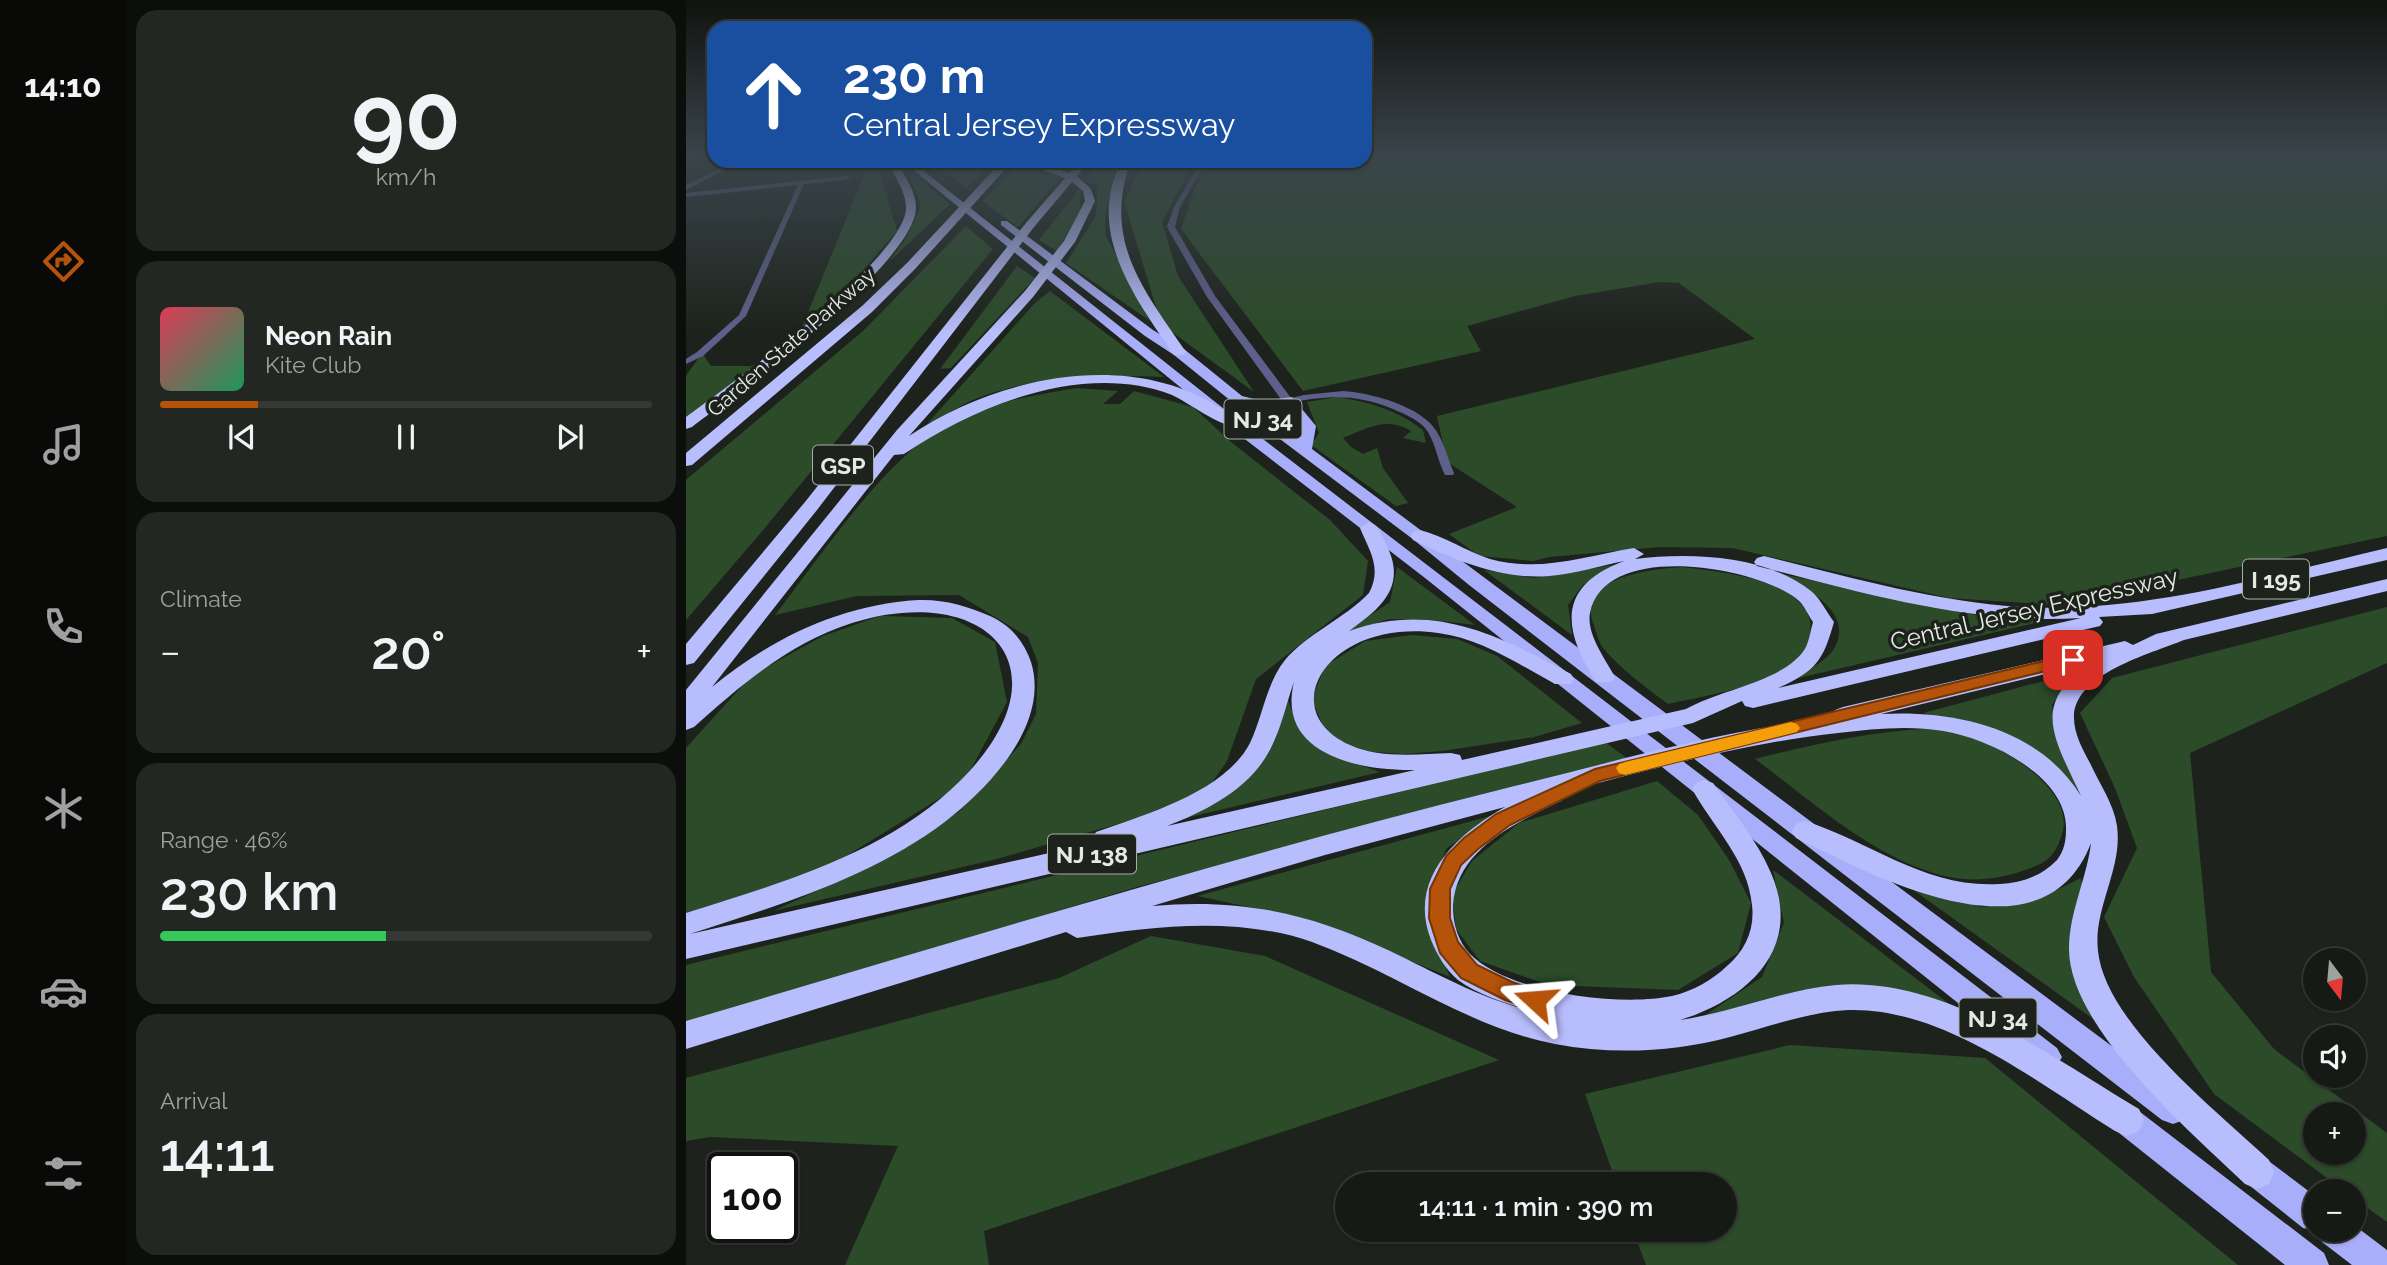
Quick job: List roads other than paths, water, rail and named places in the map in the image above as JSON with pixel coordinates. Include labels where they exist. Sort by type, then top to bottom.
[{"type":"highway","points":[[801,334],[879,263],[904,232],[910,215]]},
{"type":"highway","name":"Garden State Parkway","points":[[686,461],[867,309],[958,215]]},
{"type":"highway","name":"NJ 34","points":[[973,215],[1233,423],[2312,1265]]},
{"type":"highway","name":"NJ 34","points":[[993,215],[1149,333],[1179,352],[1304,450],[2303,1207]]},
{"type":"highway","name":"GSP","points":[[686,658],[811,506],[1039,215]]},
{"type":"highway","points":[[686,705],[903,433],[1029,294],[1069,242],[1083,215]]},
{"type":"highway","points":[[1115,215],[1120,248],[1129,273],[1179,352]]},
{"type":"highway","points":[[686,424],[918,245],[937,236]]},
{"type":"highway","points":[[875,470],[915,439],[961,412],[1004,397],[1057,385],[1106,382],[1165,387],[1233,423]]},
{"type":"highway","points":[[1241,400],[1262,405],[1287,400],[1308,426],[1304,450]]},
{"type":"highway","points":[[1022,870],[1168,816],[1212,792],[1248,765],[1261,747],[1284,680],[1294,663],[1320,640],[1368,607],[1381,590],[1386,568],[1369,528]]},
{"type":"highway","points":[[1420,536],[1465,558],[1516,570],[1546,570],[1642,553],[1704,552],[1752,559],[1907,596],[1983,609],[2066,614],[2165,605]]},
{"type":"highway","name":"Central Jersey Expressway","points":[[1693,715],[2387,554]]},
{"type":"highway","points":[[1608,680],[1583,636],[1580,613],[1582,601],[1590,588],[1616,570],[1657,562],[1720,563],[1771,575],[1808,600],[1820,616],[1823,626],[1822,638],[1810,658],[1794,671],[1758,689],[1719,701],[1693,715]]},
{"type":"highway","name":"I 195","points":[[1766,734],[2387,585]]},
{"type":"highway","points":[[686,722],[729,683],[793,642],[830,624],[886,609],[941,606],[969,611],[1006,633],[1014,644],[1023,672],[1022,704],[1006,743],[969,788],[930,819],[861,861],[812,884],[686,925]]},
{"type":"highway","points":[[1498,760],[1406,763],[1352,755],[1326,743],[1307,723],[1302,710],[1302,688],[1318,661],[1341,643],[1367,633],[1408,625],[1438,626],[1466,632],[1563,679]]},
{"type":"highway","points":[[2176,636],[2087,676],[2069,690],[2063,702],[2061,714],[2066,737],[2101,813],[2106,842],[2084,930],[2083,953],[2093,986],[2119,1030],[2154,1071],[2257,1172]]},
{"type":"highway","name":"NJ 138","points":[[686,947],[1693,715]]},
{"type":"highway","points":[[1766,734],[1903,720],[1950,724],[1978,731],[2023,751],[2056,779],[2075,808],[2080,835],[2076,852],[2068,865],[2049,881],[2031,890],[1984,895],[1957,892],[1922,881],[1805,831]]},
{"type":"highway","name":"NJ 138","points":[[686,1035],[1329,842],[1766,734]]},
{"type":"highway","points":[[1595,776],[1517,812],[1487,830],[1453,861],[1440,889],[1439,918],[1448,947],[1458,961],[1469,972],[1505,990],[1563,1006],[1629,1012],[1682,1006],[1708,997],[1732,981],[1754,957],[1766,922],[1762,887],[1745,849],[1693,781]]},
{"type":"highway","points":[[1012,936],[1177,916],[1243,915],[1262,918],[1319,934],[1504,1016],[1542,1027],[1626,1038],[1688,1033],[1835,998],[1894,1001],[1934,1012],[1979,1032],[2127,1120]]},
{"type":"highway","points":[[2349,1242],[2379,1265]]},
{"type":"street","points":[[686,362],[700,354],[743,316],[788,215]]},
{"type":"street","points":[[1175,215],[1171,227],[1211,297],[1287,400],[1348,392],[1368,396],[1402,410],[1424,421],[1432,430],[1440,456],[1449,473]]}]
